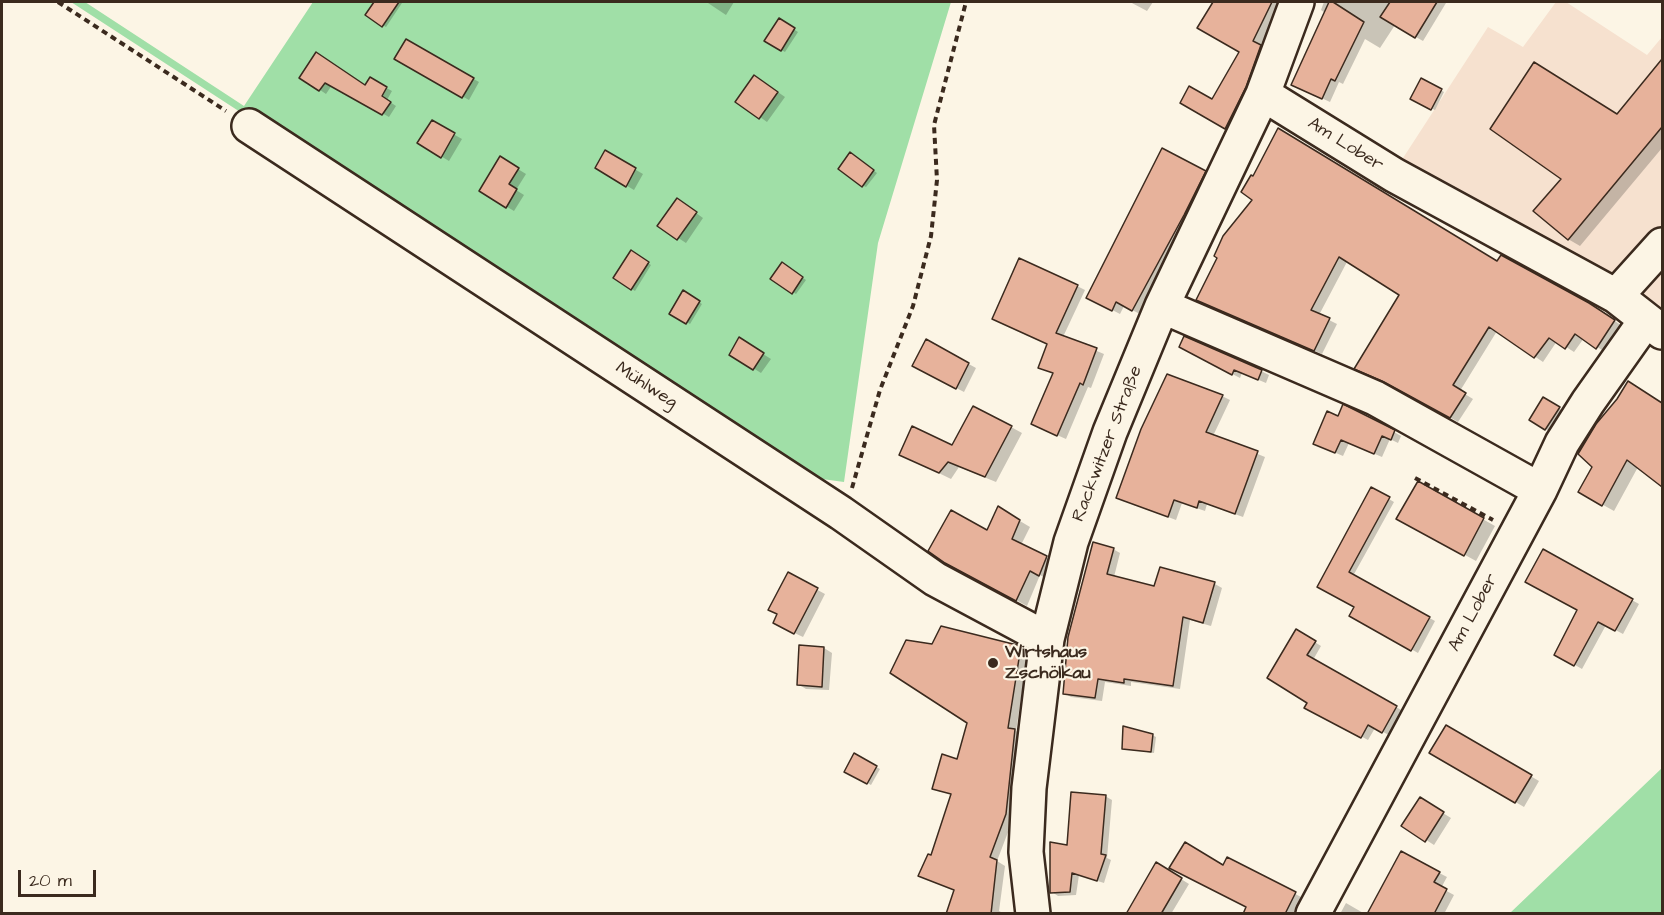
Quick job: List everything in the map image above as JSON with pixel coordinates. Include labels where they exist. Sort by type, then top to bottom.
[{"type":"street","name":"Rackwitzer Straße","points":[[1033,914],[1026,852],[1029,788],[1047,639],[1071,542],[1110,432],[1162,306],[1263,94],[1297,2]]},
{"type":"street","name":"Am Lober","points":[[1263,94],[1394,175],[1616,296],[1654,326],[1588,402],[1562,443],[1540,490],[1313,914]]},
{"type":"street","name":"Mühlweg","points":[[249,126],[841,513],[935,579],[1047,639]]},
{"type":"street","points":[[1616,296],[1662,245]]},
{"type":"street","points":[[1162,306],[1375,398],[1540,490]]},
{"type":"path","points":[[58,2],[249,126]]},
{"type":"path","points":[[841,513],[850,493],[880,390],[913,306],[931,236],[937,180],[934,125],[966,2]]},
{"type":"path","points":[[1415,478],[1517,533]]},
{"type":"shaded area","points":[[1556,2],[1566,2],[1647,55],[1662,37],[1662,336],[1392,175],[1488,27],[1523,47]]},
{"type":"green space","points":[[71,2],[85,2],[244,106],[313,2],[951,2],[878,243],[844,482],[800,476]]},
{"type":"green space","points":[[1662,768],[1662,913],[1510,913]]},
{"type":"building","points":[[374,2],[399,2],[382,27],[365,15]]},
{"type":"building","points":[[1213,2],[1272,2],[1253,41],[1261,45],[1246,87],[1225,129],[1180,103],[1189,86],[1212,99],[1239,52],[1197,28]]},
{"type":"building","points":[[1329,2],[1333,2],[1364,22],[1335,81],[1331,79],[1322,99],[1291,85]]},
{"type":"building","points":[[1390,2],[1437,2],[1415,38],[1380,17]]},
{"type":"building","points":[[779,18],[795,28],[781,51],[764,41]]},
{"type":"building","points":[[406,39],[474,78],[462,98],[394,59]]},
{"type":"building","points":[[316,52],[365,85],[370,77],[387,87],[382,96],[391,102],[382,115],[325,83],[319,91],[299,78]]},
{"type":"building","points":[[1662,59],[1662,127],[1568,240],[1533,211],[1561,179],[1490,129],[1534,62],[1617,114]]},
{"type":"building","points":[[754,75],[778,92],[759,119],[735,102]]},
{"type":"building","points":[[1421,78],[1442,89],[1431,110],[1410,99]]},
{"type":"building","points":[[432,120],[455,133],[441,158],[417,143]]},
{"type":"building","points":[[1278,128],[1497,261],[1501,255],[1589,303],[1615,320],[1596,349],[1575,334],[1565,349],[1549,338],[1534,358],[1489,327],[1453,385],[1466,393],[1450,418],[1384,382],[1354,369],[1399,295],[1339,257],[1311,310],[1330,318],[1314,351],[1196,300],[1217,258],[1214,256],[1223,236],[1252,200],[1241,192],[1251,175],[1253,176]]},
{"type":"building","points":[[1162,148],[1206,171],[1132,311],[1116,302],[1112,311],[1086,298]]},
{"type":"building","points":[[605,150],[636,168],[626,187],[595,168]]},
{"type":"building","points":[[850,152],[874,170],[862,187],[838,169]]},
{"type":"building","points":[[500,156],[519,168],[509,184],[517,189],[506,208],[479,191]]},
{"type":"building","points":[[677,198],[697,212],[677,240],[657,226]]},
{"type":"building","points":[[631,250],[649,262],[631,290],[613,278]]},
{"type":"building","points":[[1019,258],[1078,285],[1056,333],[1097,348],[1083,385],[1080,383],[1057,436],[1031,424],[1053,373],[1038,368],[1047,344],[992,319]]},
{"type":"building","points":[[782,262],[803,277],[792,294],[770,279]]},
{"type":"building","points":[[683,290],[700,301],[686,324],[669,314]]},
{"type":"building","points":[[1184,336],[1262,370],[1258,380],[1234,370],[1232,375],[1179,347]]},
{"type":"building","points":[[739,337],[764,353],[753,370],[729,355]]},
{"type":"building","points":[[926,339],[969,363],[956,389],[912,366]]},
{"type":"building","points":[[1167,374],[1223,395],[1206,432],[1258,451],[1235,514],[1199,501],[1197,508],[1174,500],[1168,517],[1116,498],[1141,429]]},
{"type":"building","points":[[1628,381],[1662,403],[1662,487],[1627,460],[1602,506],[1578,492],[1592,467],[1578,454],[1596,424],[1617,399]]},
{"type":"building","points":[[1543,397],[1560,407],[1545,430],[1529,420]]},
{"type":"building","points":[[1343,404],[1395,430],[1391,440],[1382,436],[1374,454],[1341,440],[1335,453],[1313,444],[1327,411],[1338,416]]},
{"type":"building","points":[[973,406],[1012,426],[985,477],[948,462],[939,473],[899,455],[912,426],[952,445]]},
{"type":"building","points":[[1418,481],[1484,518],[1464,556],[1396,519]]},
{"type":"building","points":[[1371,487],[1390,497],[1349,572],[1430,617],[1411,651],[1349,616],[1354,607],[1317,587]]},
{"type":"building","points":[[998,506],[1020,520],[1012,539],[1047,556],[1039,576],[1030,571],[1016,601],[945,563],[928,551],[951,510],[987,530]]},
{"type":"building","points":[[1093,542],[1114,548],[1107,574],[1154,586],[1160,567],[1215,582],[1203,623],[1183,617],[1173,686],[1124,679],[1124,683],[1098,679],[1095,698],[1063,694],[1068,637]]},
{"type":"building","points":[[1543,549],[1633,599],[1615,631],[1598,622],[1574,666],[1554,655],[1577,610],[1525,582]]},
{"type":"building","points":[[788,572],[818,588],[794,634],[773,623],[777,614],[768,610]]},
{"type":"building","points":[[941,626],[1021,646],[1008,728],[1015,729],[1006,814],[990,857],[997,860],[991,914],[946,914],[954,890],[918,876],[928,854],[931,855],[951,794],[932,789],[942,754],[957,759],[967,723],[890,673],[906,640],[932,644]]},
{"type":"building","points":[[1296,629],[1316,641],[1307,655],[1397,706],[1382,733],[1368,725],[1361,738],[1304,708],[1307,703],[1267,678]]},
{"type":"building","points":[[799,645],[824,647],[822,687],[797,685]]},
{"type":"building","points":[[1446,725],[1532,775],[1515,803],[1429,753]]},
{"type":"building","points":[[1123,726],[1153,734],[1151,752],[1122,749]]},
{"type":"building","points":[[854,753],[877,766],[867,784],[844,772]]},
{"type":"building","points":[[1071,792],[1106,795],[1101,854],[1106,855],[1097,881],[1072,873],[1070,892],[1050,893],[1050,842],[1067,845]]},
{"type":"building","points":[[1420,797],[1444,812],[1425,842],[1401,826]]},
{"type":"building","points":[[1185,842],[1223,865],[1227,857],[1296,892],[1285,914],[1243,914],[1246,907],[1169,868]]},
{"type":"building","points":[[1401,851],[1440,872],[1434,882],[1447,889],[1434,914],[1367,914]]},
{"type":"building","points":[[1156,862],[1182,878],[1161,914],[1126,914]]},
{"type":"place","name":"Wirtshaus Zschölkau","points":[[993,663]]}]
